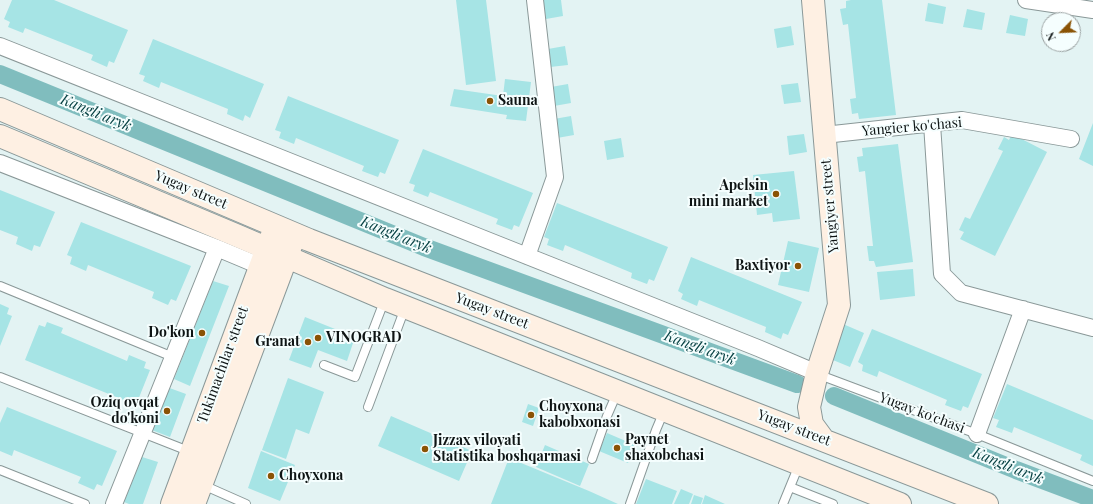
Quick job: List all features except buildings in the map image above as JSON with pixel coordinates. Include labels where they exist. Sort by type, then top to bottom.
[{"type":"main road","name":"Yangiyer street","points":[[809,407],[817,373],[839,305],[813,0]]},
{"type":"main road","name":"Yugay street","points":[[0,109],[276,226],[987,504]]},
{"type":"main road","name":"Yugay street","points":[[0,136],[263,257],[287,257],[385,300],[406,307],[900,504]]},
{"type":"main road","name":"Tukimachilar street","points":[[172,504],[263,257],[276,226]]},
{"type":"main road","name":"Tukimachilar street","points":[[198,494],[296,234]]},
{"type":"main road","points":[[776,421],[796,415],[809,407],[812,424],[822,439]]},
{"type":"street","points":[[527,256],[555,177],[536,0]]},
{"type":"street","points":[[1026,0],[1093,10]]},
{"type":"street","points":[[0,46],[758,348],[817,373]]},
{"type":"street","name":"Yangier ko'chasi","points":[[824,134],[962,120],[1071,139]]},
{"type":"street","points":[[932,124],[942,274],[961,293],[1093,328]]},
{"type":"street","points":[[0,163],[217,248],[263,257]]},
{"type":"street","points":[[114,504],[217,248]]},
{"type":"street","points":[[977,434],[1023,310]]},
{"type":"lane","points":[[0,286],[173,357]]},
{"type":"lane","points":[[324,365],[355,377],[385,300]]},
{"type":"lane","points":[[368,407],[406,307]]},
{"type":"lane","name":"Yugay ko'chasi","points":[[817,373],[977,434],[1093,481]]},
{"type":"lane","points":[[0,377],[191,452]]},
{"type":"lane","points":[[592,459],[607,416],[618,392]]},
{"type":"lane","points":[[630,504],[664,410]]},
{"type":"lane","points":[[783,504],[800,464]]},
{"type":"lane","points":[[0,470],[85,504]]},
{"type":"lane","points":[[790,487],[833,504]]},
{"type":"lane","points":[[198,494],[246,504]]},
{"type":"waterway","name":"Kangli aryk","points":[[0,74],[424,247],[797,384]]},
{"type":"waterway","name":"Kangli aryk","points":[[834,396],[1016,470],[1093,499]]},
{"type":"place","name":"Sauna","points":[[490,101]]},
{"type":"place","name":"Apelsin mini market","points":[[776,194]]},
{"type":"place","name":"Baxtiyor","points":[[798,266]]},
{"type":"place","name":"Do'kon","points":[[202,333]]},
{"type":"place","name":"VINOGRAD","points":[[318,338]]},
{"type":"place","name":"Granat","points":[[308,342]]},
{"type":"place","name":"Oziq ovqat do'koni","points":[[167,411]]},
{"type":"place","name":"Choyxona kabobxonasi","points":[[531,415]]},
{"type":"place","name":"Paynet shaxobchasi","points":[[617,448]]},
{"type":"place","name":"Jizzax viloyati Statistika boshqarmasi","points":[[425,449]]},
{"type":"place","name":"Choyxona","points":[[271,476]]}]
